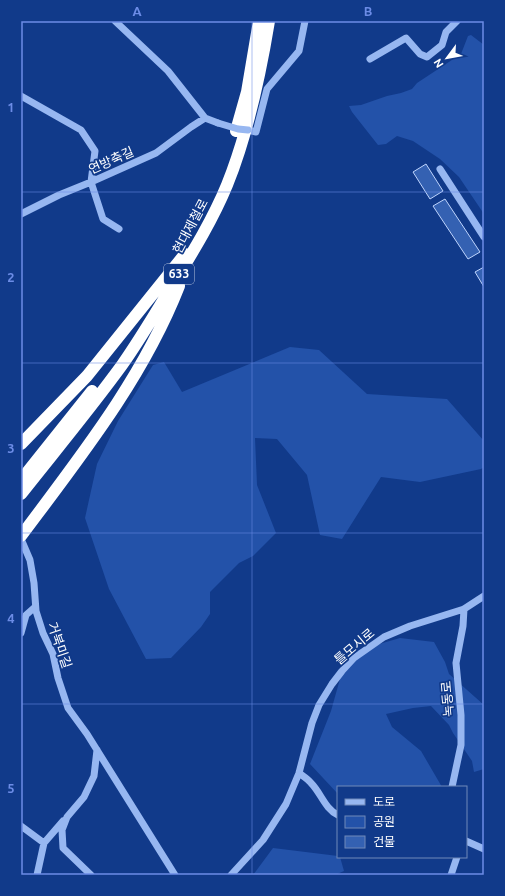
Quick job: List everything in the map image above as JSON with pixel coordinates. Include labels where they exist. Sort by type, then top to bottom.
[{"type":"highway","name":"현대제철로","points":[[21,494],[123,364],[156,313],[188,253],[208,210],[235,138],[247,92],[259,21]]},
{"type":"highway","name":"현대제철로","points":[[21,480],[113,365],[188,253],[218,204],[227,184],[250,113],[262,65],[269,21]]},
{"type":"highway","points":[[21,444],[87,376],[188,253]]},
{"type":"highway","points":[[21,536],[72,468],[130,384],[157,337],[172,304],[188,253]]},
{"type":"street","points":[[115,21],[168,71],[205,118],[238,129],[256,132],[267,89],[299,51],[305,21]]},
{"type":"street","points":[[370,59],[406,38],[420,54],[427,57],[442,45],[446,32],[457,21]]},
{"type":"street","points":[[21,96],[81,130],[95,151],[91,182],[103,220],[119,228]]},
{"type":"street","name":"연방축길","points":[[21,214],[60,195],[156,153],[205,118]]},
{"type":"street","points":[[440,169],[484,237]]},
{"type":"street","name":"거북미길","points":[[21,539],[30,560],[34,583],[36,611],[43,633],[53,654],[58,678],[68,708],[97,750],[176,875]]},
{"type":"street","name":"틀모시로","points":[[231,875],[263,840],[277,820],[286,804],[299,773],[312,723],[319,705],[332,684],[354,658],[384,637],[410,626],[464,609],[484,596]]},
{"type":"street","points":[[21,633],[26,615],[35,606]]},
{"type":"street","name":"녹동로","points":[[452,786],[461,745],[461,715],[456,663],[463,626],[464,609]]},
{"type":"street","points":[[36,875],[44,843],[84,797],[94,776],[97,750]]},
{"type":"street","points":[[299,773],[312,783],[322,799],[337,814]]},
{"type":"street","points":[[67,816],[62,830],[63,848],[91,875]]},
{"type":"street","points":[[21,826],[44,843]]},
{"type":"street","points":[[467,841],[484,849]]},
{"type":"street","points":[[452,875],[458,858]]},
{"type":"green space","points":[[471,35],[484,45],[484,214],[459,177],[440,159],[413,141],[397,136],[386,144],[378,145],[349,106],[361,105],[412,89],[417,83],[461,54],[468,36]]},
{"type":"green space","points":[[290,347],[319,350],[367,394],[447,399],[484,441],[484,467],[481,469],[420,482],[381,477],[342,539],[320,535],[307,475],[277,439],[255,438],[257,485],[276,533],[253,556],[239,563],[210,592],[210,614],[201,627],[171,658],[146,659],[109,589],[85,518],[97,464],[118,421],[153,365],[164,362],[182,392]]},
{"type":"green space","points":[[400,638],[434,642],[445,662],[449,674],[484,705],[484,769],[474,772],[472,761],[449,725],[431,706],[413,708],[386,714],[392,727],[421,751],[441,786],[337,786],[337,793],[310,764],[331,711],[345,661],[355,651]]},
{"type":"green space","points":[[273,848],[337,856],[337,858],[340,858],[344,871],[335,875],[253,875]]},
{"type":"building","points":[[426,164],[443,191],[430,199],[413,172]]},
{"type":"building","points":[[445,199],[480,252],[468,259],[433,206]]},
{"type":"building","points":[[484,267],[484,287],[475,272]]}]
